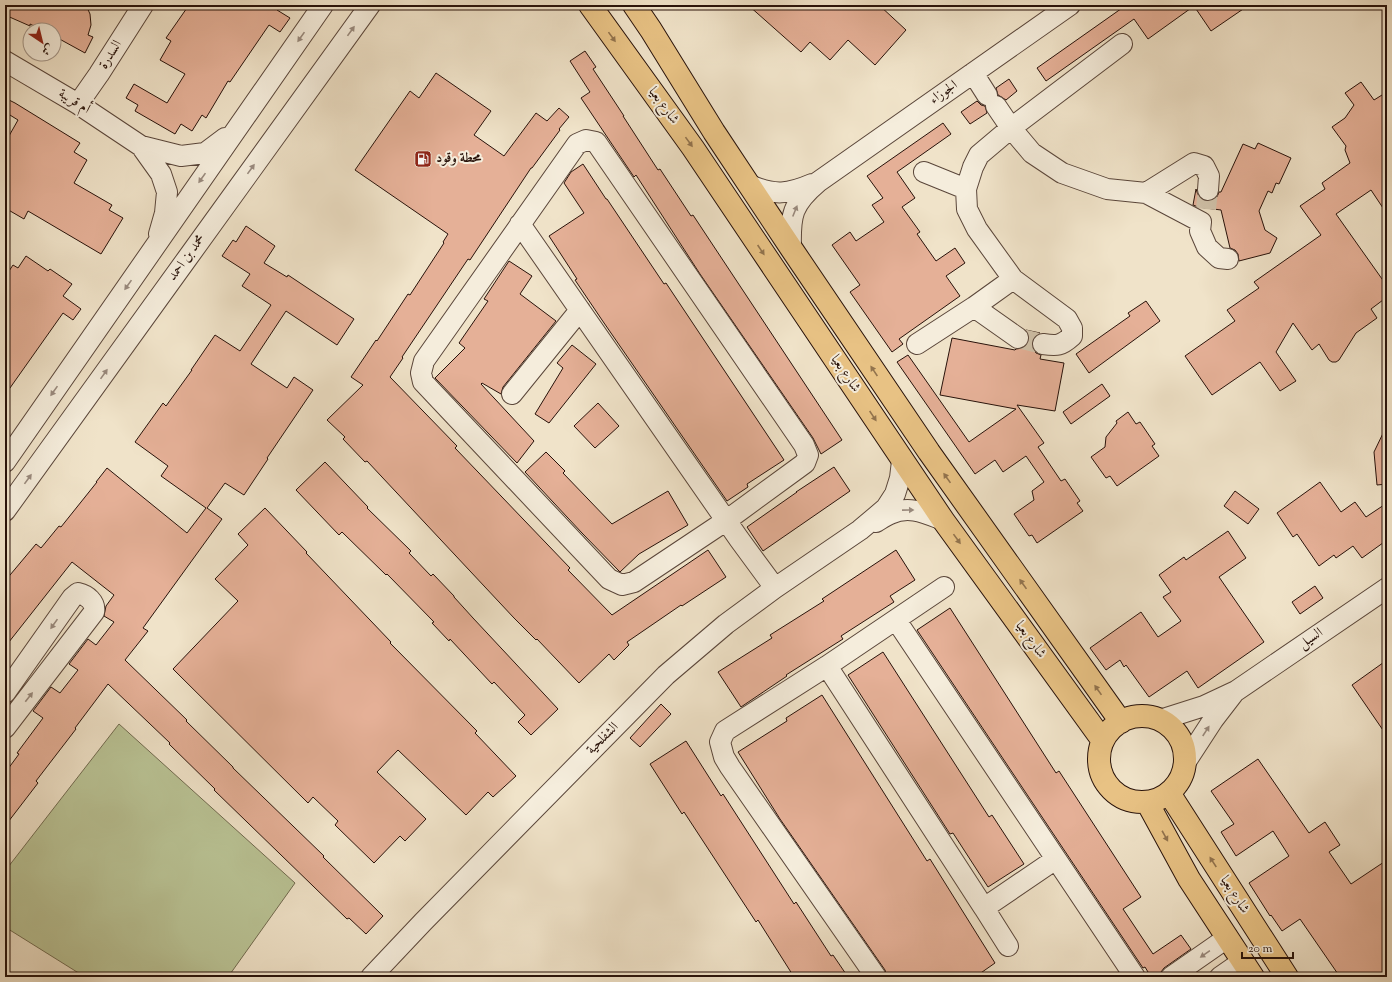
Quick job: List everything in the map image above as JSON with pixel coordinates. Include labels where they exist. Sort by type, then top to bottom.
[{"type":"main road","name":"شارع بعيا","points":[[590,5],[693,148],[943,520],[1103,741]]},
{"type":"main road","name":"شارع بعيا","points":[[634,5],[714,132],[929,452],[1121,722]]},
{"type":"main road","points":[[1147,716],[1160,720],[1171,727],[1179,737],[1184,750],[1185,763],[1182,774],[1177,784],[1169,793],[1158,799],[1147,802],[1134,801],[1122,797],[1111,789],[1104,779],[1100,766],[1099,754],[1103,741],[1110,730],[1121,722],[1133,717],[1147,716]]},
{"type":"main road","name":"شارع بعيا","points":[[1169,793],[1287,977]]},
{"type":"main road","name":"شارع بعيا","points":[[1147,802],[1189,879],[1248,969]]},
{"type":"street","name":"السدرة","points":[[78,104],[143,5]]},
{"type":"street","points":[[5,462],[323,5]]},
{"type":"street","name":"محمد بن احمد","points":[[5,511],[73,418],[162,291],[370,5]]},
{"type":"street","name":"الجوزاء","points":[[818,182],[1070,5]]},
{"type":"street","points":[[1043,344],[1056,346],[1065,342],[1072,336],[1072,328],[1067,319],[1013,279],[977,229],[967,209],[966,190],[973,167],[979,155],[1011,128],[1122,44]]},
{"type":"street","name":"أم قريبة","points":[[5,62],[78,104],[141,146],[181,156],[205,153],[236,129]]},
{"type":"street","points":[[973,73],[991,101],[1032,153],[1062,173],[1106,189],[1146,193],[1205,207]]},
{"type":"street","points":[[586,140],[596,142],[804,445],[808,455],[805,463],[727,520],[634,582],[622,585],[609,579],[423,382],[420,373],[424,361],[577,144],[586,140]]},
{"type":"street","name":"أم قريبة","points":[[141,146],[161,174],[167,192],[165,213],[156,245]]},
{"type":"street","points":[[1146,193],[1194,163],[1204,166],[1210,176],[1200,231],[1207,247],[1219,258],[1228,259]]},
{"type":"street","points":[[924,172],[966,190]]},
{"type":"street","points":[[750,185],[773,193],[785,193],[818,182]]},
{"type":"street","points":[[791,248],[790,223],[794,211],[800,200],[818,182]]},
{"type":"street","points":[[520,224],[775,588]]},
{"type":"street","points":[[917,344],[974,307],[1013,279]]},
{"type":"street","points":[[974,307],[1018,338]]},
{"type":"street","points":[[512,394],[580,310]]},
{"type":"street","name":"الشفلحية","points":[[371,977],[422,922],[666,675],[726,624],[775,588],[860,530],[886,508],[895,494],[900,478],[902,461]]},
{"type":"street","name":"الشفلحية","points":[[860,530],[892,513],[907,509],[917,510],[943,520]]},
{"type":"street","points":[[876,977],[730,767],[724,757],[720,742],[725,731],[827,666],[944,587]]},
{"type":"street","name":"السيل","points":[[1160,720],[1204,706],[1236,691],[1387,588]]},
{"type":"street","points":[[5,693],[72,598],[78,593],[84,595],[93,602],[95,607],[94,612],[5,728]]},
{"type":"street","points":[[896,620],[1135,977]]},
{"type":"street","points":[[827,666],[1008,946]]},
{"type":"street","name":"السيل","points":[[1185,763],[1213,720],[1236,691]]},
{"type":"street","points":[[984,908],[1056,859]]},
{"type":"street","points":[[1181,974],[1227,938]]},
{"type":"street","points":[[1220,977],[1248,969]]},
{"type":"green space","points":[[119,724],[295,883],[228,977],[85,977],[5,927],[5,871]]},
{"type":"building","points":[[5,5],[86,5],[90,14],[91,25],[88,35],[93,37],[85,53],[62,40],[62,22],[22,22],[5,15]]},
{"type":"building","points":[[189,5],[280,5],[277,10],[290,18],[280,32],[269,25],[230,82],[228,81],[206,118],[202,115],[192,131],[181,124],[175,134],[135,111],[138,105],[126,98],[134,84],[167,103],[185,74],[160,60],[171,41],[166,38]]},
{"type":"building","points":[[748,5],[879,5],[906,30],[875,65],[848,40],[830,60],[810,42],[801,52]]},
{"type":"building","points":[[1124,5],[1249,5],[1211,31],[1194,6],[1148,39],[1134,19],[1046,81],[1037,68],[1125,6]]},
{"type":"building","points":[[585,51],[596,67],[593,69],[658,170],[660,169],[691,216],[693,215],[842,440],[821,454],[813,438],[700,274],[636,175],[634,177],[581,98],[590,92],[570,61]]},
{"type":"building","points":[[436,73],[491,111],[474,135],[504,156],[536,113],[547,121],[559,108],[569,117],[531,168],[470,260],[468,259],[390,377],[457,446],[455,448],[570,568],[568,570],[612,615],[708,550],[726,577],[682,606],[681,605],[627,642],[629,645],[614,660],[609,654],[579,683],[537,639],[536,640],[514,618],[367,461],[365,462],[343,439],[345,437],[327,420],[363,385],[351,377],[408,294],[410,295],[444,243],[443,242],[448,234],[355,170],[410,91],[419,98]]},
{"type":"building","points":[[1009,79],[1017,91],[1006,100],[998,95],[996,88]]},
{"type":"building","points":[[1361,82],[1374,100],[1382,95],[1387,102],[1387,214],[1371,190],[1336,214],[1387,286],[1387,297],[1371,309],[1377,318],[1356,333],[1339,360],[1336,362],[1329,360],[1319,344],[1312,350],[1293,323],[1276,352],[1296,381],[1280,391],[1260,362],[1212,395],[1185,356],[1235,321],[1227,310],[1259,288],[1254,282],[1321,235],[1300,206],[1325,189],[1322,183],[1350,163],[1345,150],[1346,146],[1332,127],[1345,118],[1354,105],[1345,93]]},
{"type":"building","points":[[5,98],[80,143],[74,152],[87,160],[74,183],[112,205],[109,210],[123,218],[101,254],[28,211],[24,219],[5,208],[5,143],[18,120],[5,112]]},
{"type":"building","points":[[977,101],[981,105],[985,106],[987,113],[970,124],[961,112]]},
{"type":"building","points":[[943,123],[951,134],[897,172],[915,198],[902,207],[920,232],[917,234],[936,261],[955,248],[965,263],[946,276],[960,296],[899,339],[903,344],[892,352],[850,292],[860,285],[832,245],[850,232],[856,241],[884,222],[872,205],[883,198],[867,176]]},
{"type":"building","points":[[1258,143],[1291,158],[1279,184],[1276,183],[1272,193],[1268,191],[1259,211],[1265,230],[1277,238],[1270,253],[1239,261],[1238,254],[1235,250],[1230,248],[1221,210],[1193,205],[1196,189],[1202,200],[1213,200],[1217,197],[1219,192],[1221,192],[1243,144],[1255,149]]},
{"type":"building","points":[[583,164],[664,284],[666,283],[784,460],[747,484],[748,487],[727,501],[575,280],[577,279],[549,236],[584,213],[564,183],[571,172]]},
{"type":"building","points":[[246,226],[275,246],[264,263],[287,277],[288,275],[354,319],[337,345],[286,311],[251,364],[287,388],[294,377],[313,390],[244,495],[225,483],[207,508],[222,519],[143,628],[148,631],[125,660],[383,916],[366,934],[349,918],[347,919],[214,790],[215,789],[169,744],[170,743],[108,684],[36,781],[38,783],[5,826],[5,773],[19,754],[17,753],[43,718],[33,711],[51,687],[60,693],[78,670],[69,664],[88,639],[96,645],[114,622],[104,616],[106,606],[114,595],[72,562],[5,647],[5,581],[36,544],[41,548],[59,526],[61,527],[107,468],[187,533],[206,508],[161,476],[168,466],[135,442],[163,403],[166,406],[215,335],[240,351],[271,305],[242,286],[250,274],[222,256],[233,240],[236,242]]},
{"type":"building","points":[[26,256],[48,271],[50,269],[72,284],[63,296],[81,309],[73,320],[63,313],[5,395],[5,277],[13,265],[18,268]]},
{"type":"building","points":[[509,261],[532,276],[520,294],[556,321],[503,387],[501,394],[482,383],[481,384],[534,441],[517,463],[435,378],[465,348],[459,343],[488,301],[484,299]]},
{"type":"building","points":[[1146,301],[1160,321],[1089,373],[1076,354],[1130,316],[1128,313]]},
{"type":"building","points":[[1026,330],[1040,333],[1034,337],[1032,343],[1033,349],[1036,353],[1041,355],[1040,359],[1064,363],[1055,411],[1017,405],[1044,443],[1038,447],[1061,481],[1065,479],[1080,501],[1077,503],[1083,511],[1037,543],[1032,535],[1029,536],[1014,514],[1034,500],[1032,491],[1044,482],[1026,456],[1003,472],[995,460],[975,474],[897,362],[908,355],[969,442],[1016,409],[940,395],[952,338],[1015,350],[1023,348],[1028,344],[1029,334]]},
{"type":"building","points":[[572,345],[596,364],[549,423],[535,414],[563,368],[557,363]]},
{"type":"building","points":[[1102,384],[1110,396],[1071,424],[1063,412]]},
{"type":"building","points":[[598,403],[619,426],[595,448],[574,426]]},
{"type":"building","points":[[1128,412],[1136,424],[1140,422],[1155,444],[1152,446],[1159,456],[1117,486],[1110,476],[1106,478],[1091,457],[1105,447],[1106,437],[1117,423],[1116,421]]},
{"type":"building","points":[[1387,425],[1387,484],[1377,485],[1374,452]]},
{"type":"building","points":[[546,452],[565,471],[563,473],[612,524],[668,491],[688,525],[639,554],[620,572],[525,472]]},
{"type":"building","points":[[325,462],[368,507],[367,508],[411,551],[409,553],[431,576],[433,574],[454,596],[558,709],[531,735],[518,722],[525,715],[494,682],[492,684],[450,639],[449,641],[432,623],[434,622],[387,574],[386,575],[342,532],[339,535],[296,490]]},
{"type":"building","points":[[834,467],[850,491],[763,551],[747,527]]},
{"type":"building","points":[[1320,482],[1341,512],[1355,502],[1366,517],[1387,503],[1387,540],[1362,558],[1353,546],[1336,558],[1334,555],[1319,566],[1297,534],[1293,537],[1277,513]]},
{"type":"building","points":[[1235,491],[1259,509],[1248,524],[1224,506]]},
{"type":"building","points":[[265,508],[391,642],[390,643],[477,731],[475,733],[516,776],[493,797],[488,792],[466,815],[398,750],[377,772],[426,819],[405,841],[400,836],[374,863],[335,825],[338,821],[313,797],[308,803],[173,669],[238,601],[215,579],[248,545],[238,534]]},
{"type":"building","points":[[1228,531],[1246,558],[1219,577],[1264,642],[1198,688],[1187,671],[1149,697],[1126,665],[1124,667],[1120,660],[1106,670],[1090,648],[1141,612],[1158,637],[1181,621],[1163,597],[1171,592],[1159,575],[1184,557],[1186,560]]},
{"type":"building","points":[[896,550],[915,580],[890,596],[894,602],[841,636],[843,639],[786,675],[787,676],[741,707],[718,672],[772,638],[770,635],[824,601],[822,599]]},
{"type":"building","points":[[1315,586],[1323,598],[1300,614],[1292,602]]},
{"type":"building","points":[[950,608],[1056,773],[1059,771],[1141,897],[1123,909],[1153,954],[1181,935],[1191,949],[1164,968],[1160,977],[1151,977],[1145,967],[1143,968],[917,630]]},
{"type":"building","points":[[883,652],[989,817],[992,815],[1024,864],[988,887],[953,833],[950,834],[848,675]]},
{"type":"building","points":[[1387,660],[1387,736],[1352,685]]},
{"type":"building","points":[[822,695],[927,861],[930,859],[995,963],[975,977],[887,977],[885,970],[780,819],[738,752],[787,721],[786,718]]},
{"type":"building","points":[[661,704],[671,714],[640,747],[630,738]]},
{"type":"building","points":[[686,741],[721,796],[723,794],[794,904],[796,902],[831,956],[833,955],[848,977],[794,977],[758,920],[756,922],[684,812],[682,814],[650,764]]},
{"type":"building","points":[[1258,759],[1309,833],[1325,822],[1340,845],[1329,852],[1351,884],[1387,860],[1387,977],[1340,977],[1300,919],[1282,931],[1271,915],[1270,916],[1249,883],[1289,856],[1273,831],[1236,856],[1221,832],[1234,824],[1211,791]]},
{"type":"tunnel","points":[[1206,209],[1208,190]]},
{"type":"tunnel","points":[[1018,338],[1043,344]]},
{"type":"place","name":"محطة وقود","points":[[423,159]]}]
